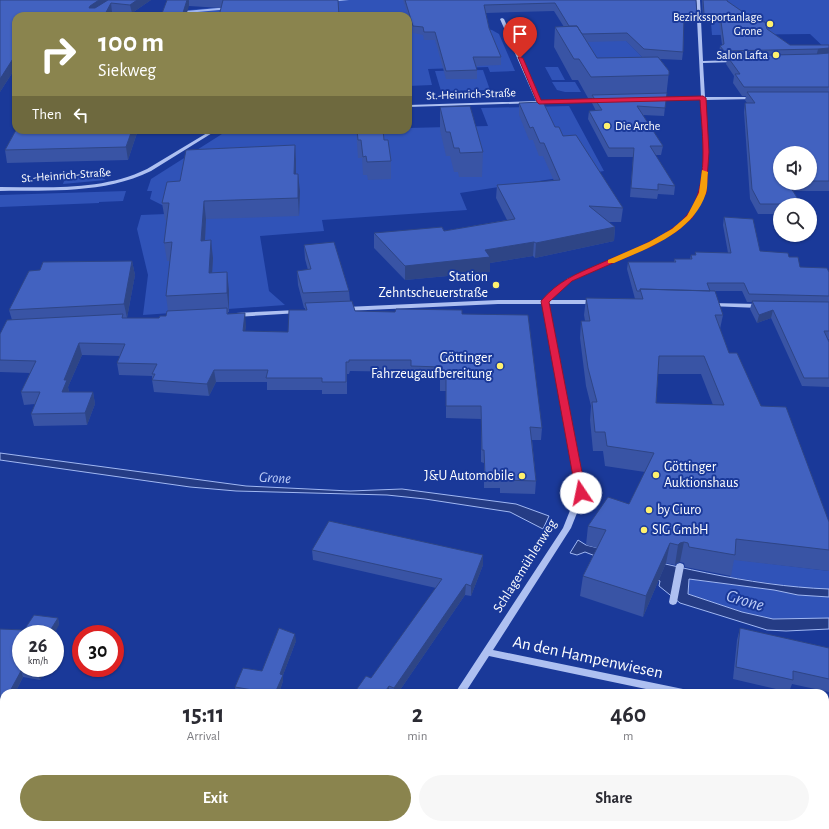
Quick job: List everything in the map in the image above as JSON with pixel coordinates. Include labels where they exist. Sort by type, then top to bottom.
[{"type":"street","points":[[545,301],[569,280],[652,244],[674,230],[690,217],[702,193],[706,152],[698,0]]},
{"type":"street","points":[[502,18],[539,102]]},
{"type":"street","points":[[701,62],[739,61]]},
{"type":"street","points":[[651,99],[758,98]]},
{"type":"street","name":"St.-Heinrich-Straße","points":[[412,106],[604,100]]},
{"type":"street","name":"St.-Heinrich-Straße","points":[[0,189],[78,187],[101,185],[117,181],[138,175],[155,167],[209,134]]},
{"type":"street","points":[[338,310],[545,301],[600,303]]},
{"type":"street","name":"Schlagemühlenweg","points":[[463,689],[488,652],[566,528],[581,493],[545,301]]},
{"type":"street","points":[[703,305],[766,306]]},
{"type":"street","points":[[229,316],[307,311]]},
{"type":"street","points":[[672,602],[680,566]]},
{"type":"street","name":"An den Hampenwiesen","points":[[488,652],[664,689]]},
{"type":"shaded area","points":[[300,0],[586,0],[644,59],[598,80],[570,4],[478,7],[473,26],[492,30],[499,34],[515,71],[490,72],[488,67],[428,69],[432,85],[412,86],[412,12],[167,12]]},
{"type":"shaded area","name":"Bezirkssportanlage Grone","points":[[709,0],[829,0],[829,52],[810,34],[712,35]]},
{"type":"shaded area","points":[[545,67],[558,67],[565,80],[552,80]]},
{"type":"shaded area","points":[[483,70],[490,90],[441,91],[435,71]]},
{"type":"shaded area","points":[[552,82],[575,82],[581,92],[565,92],[557,90]]},
{"type":"shaded area","points":[[569,106],[604,171],[460,193],[467,210],[322,220],[324,231],[260,236],[269,291],[285,305],[143,315],[148,275],[137,229],[141,215],[166,214],[168,205],[162,205],[150,199],[152,191],[147,191],[151,179],[222,134],[412,134],[412,128],[488,126],[481,108]]},
{"type":"shaded area","points":[[100,177],[106,180],[63,184],[65,178]]},
{"type":"shaded area","points":[[126,191],[123,201],[0,207],[0,195]]},
{"type":"shaded area","points":[[0,453],[246,486],[350,491],[402,489],[516,504],[549,516],[543,529],[510,512],[425,499],[387,495],[236,491],[190,487],[0,460]]},
{"type":"shaded area","points":[[578,540],[586,545],[737,579],[768,584],[829,589],[829,597],[798,595],[774,590],[689,579],[688,594],[742,612],[773,619],[829,618],[829,629],[786,631],[767,630],[680,603],[659,586],[660,581],[585,552],[577,555],[570,553]]},
{"type":"shaded area","points":[[731,559],[829,571],[829,589],[802,588],[730,577]]},
{"type":"shaded area","points":[[688,579],[774,590],[798,595],[829,597],[829,618],[773,619],[742,612],[688,594]]},
{"type":"building","points":[[0,0],[99,0],[89,8],[95,8],[108,0],[137,0],[130,5],[111,3],[106,12],[12,12],[12,60],[0,79]]},
{"type":"building","points":[[167,0],[187,0],[183,12],[162,12]]},
{"type":"building","points":[[223,0],[338,0],[339,12],[220,12]]},
{"type":"building","points":[[405,0],[696,0],[697,15],[684,15],[683,52],[644,49],[627,33],[582,34],[577,26],[569,26],[555,3],[484,5],[489,28],[501,57],[473,57],[477,70],[446,71],[435,32],[424,32],[423,27],[413,26],[412,12],[409,12]]},
{"type":"building","points":[[703,0],[727,0],[756,21],[765,22],[767,29],[790,45],[829,45],[829,48],[724,51],[720,46],[724,44],[720,14],[704,14]]},
{"type":"building","points":[[577,26],[597,58],[658,57],[669,71],[669,75],[591,77],[579,59],[574,59],[555,27]]},
{"type":"building","points":[[829,53],[829,87],[744,87],[735,74],[740,74],[727,56],[818,54]]},
{"type":"building","points":[[747,92],[829,92],[829,181],[817,181],[817,146],[773,146],[773,190],[792,190],[797,198],[773,198],[773,204],[760,204],[752,189],[745,103],[755,103]]},
{"type":"building","points":[[667,93],[665,108],[637,106],[663,146],[650,146],[675,186],[658,184],[658,190],[631,188],[634,148],[609,148],[589,111],[602,110],[592,95]]},
{"type":"building","points":[[543,102],[555,127],[559,127],[563,136],[576,135],[623,208],[589,206],[615,227],[536,243],[534,242],[485,250],[490,257],[405,266],[374,233],[442,227],[444,231],[515,219],[497,185],[560,180],[544,143],[540,143],[533,127],[530,128],[519,103]]},
{"type":"building","points":[[470,106],[483,152],[460,153],[459,148],[454,148],[450,132],[446,132],[440,107]]},
{"type":"building","points":[[14,134],[131,134],[126,147],[5,150]]},
{"type":"building","points":[[357,134],[383,134],[384,140],[388,140],[391,161],[367,162],[366,156],[363,157],[361,140],[358,140]]},
{"type":"building","points":[[295,145],[294,174],[298,174],[298,198],[204,201],[201,241],[211,240],[209,273],[227,272],[227,293],[166,296],[172,242],[164,243],[169,203],[162,203],[167,182],[180,181],[186,150]]},
{"type":"building","points":[[724,217],[753,219],[760,251],[788,253],[789,257],[798,257],[800,267],[827,268],[829,272],[829,296],[749,294],[744,283],[707,283],[710,291],[640,289],[640,291],[637,291],[628,262],[676,262],[674,259],[692,259],[691,255],[696,255],[695,252],[731,253]]},
{"type":"building","points":[[334,242],[349,291],[303,293],[297,271],[311,269],[304,245]]},
{"type":"building","points":[[132,261],[124,304],[9,310],[29,271],[40,270],[43,262]]},
{"type":"building","points":[[640,289],[715,291],[723,315],[715,315],[729,353],[737,353],[761,406],[786,407],[829,522],[829,550],[736,539],[735,555],[689,547],[688,543],[684,542],[678,545],[670,543],[646,596],[583,576],[606,530],[588,526],[608,497],[629,504],[654,453],[607,446],[605,432],[595,432],[592,402],[597,402],[588,368],[581,321],[590,321],[586,298],[643,299]],"holes":[[[659,356],[704,356],[724,405],[656,403]]]},
{"type":"building","points":[[352,301],[355,311],[395,312],[396,309],[462,310],[462,314],[528,315],[542,428],[530,427],[536,481],[501,480],[500,475],[485,475],[484,450],[482,450],[481,406],[446,406],[446,379],[440,379],[440,367],[411,366],[411,360],[349,360],[349,362],[346,362],[346,382],[322,382],[322,378],[266,378],[268,370],[214,370],[207,384],[152,380],[155,374],[152,374],[157,364],[117,363],[125,344],[79,343],[64,380],[67,380],[62,392],[93,392],[85,413],[31,414],[40,392],[21,392],[36,361],[0,360],[0,334],[7,320],[123,314],[122,318],[159,318],[160,316],[166,316],[167,311],[227,308],[227,314],[245,313],[243,331],[288,332],[289,310],[307,310],[305,303]]},
{"type":"building","points":[[752,301],[829,302],[829,331],[824,331],[829,342],[829,378],[804,378],[773,310],[759,315]]},
{"type":"building","points":[[329,521],[483,555],[471,586],[466,584],[394,688],[389,686],[387,689],[357,689],[366,676],[371,678],[442,579],[312,550]]},
{"type":"building","points":[[34,615],[58,618],[54,625],[27,625]]},
{"type":"building","points":[[279,628],[295,634],[280,674],[283,675],[277,689],[247,689],[235,687],[243,668],[262,671]]},
{"type":"building","points":[[740,628],[829,648],[829,679],[793,671],[793,680],[736,667]]},
{"type":"building","points":[[0,629],[12,630],[12,677],[18,677],[11,689],[0,689]]},
{"type":"waterway","points":[[329,1],[347,0]]},
{"type":"waterway","points":[[186,12],[229,8]]},
{"type":"slow traffic","points":[[611,261],[652,244],[674,230],[690,217],[702,193],[704,172]]},
{"type":"place","name":"Bezirkssportanlage Grone","points":[[770,24]]},
{"type":"place","name":"Salon Lafta","points":[[776,55]]},
{"type":"place","name":"Die Arche","points":[[607,126]]},
{"type":"place","name":"Station Zehntscheuerstraße","points":[[496,285]]},
{"type":"place","name":"Göttinger Fahrzeugaufbereitung","points":[[500,366]]},
{"type":"place","name":"Göttinger Auktionshaus","points":[[656,475]]},
{"type":"place","name":"J&U Automobile","points":[[522,476]]},
{"type":"place","name":"by Ciuro","points":[[649,510]]},
{"type":"place","name":"SIG GmbH","points":[[644,530]]},
{"type":"route","points":[[520,58],[539,102],[703,98],[706,152],[702,193],[690,217],[674,230],[652,244],[569,280],[545,301],[581,493]]},
{"type":"water label","name":"Grone","points":[[275,478]]},
{"type":"water label","name":"Grone","points":[[745,601]]}]
